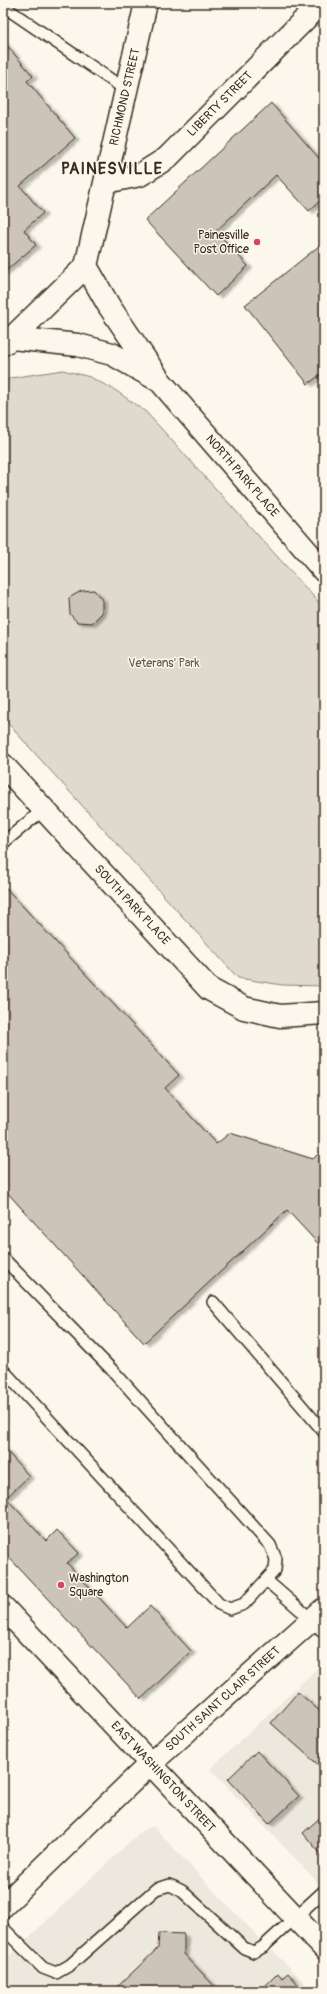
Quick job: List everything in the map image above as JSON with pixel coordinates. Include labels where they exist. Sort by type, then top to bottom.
[{"type":"street","name":"RICHMOND STREET","points":[[86,266],[146,3]]},
{"type":"street","name":"LIBERTY STREET","points":[[106,182],[140,175],[167,158],[321,3]]},
{"type":"street","points":[[7,341],[86,266]]},
{"type":"street","name":"NORTH PARK PLACE","points":[[86,266],[109,306],[160,381],[324,571]]},
{"type":"street","name":"NORTH PARK PLACE","points":[[7,341],[78,345],[112,354],[160,381]]},
{"type":"street","name":"SOUTH PARK PLACE","points":[[3,764],[209,989],[244,1008],[280,1016],[324,1013]]},
{"type":"street","name":"EAST WASHINGTON STREET","points":[[3,1607],[324,1948]]},
{"type":"street","name":"SOUTH SAINT CLAIR STREET","points":[[3,1906],[150,1764],[320,1621]]},
{"type":"lane","points":[[3,6],[126,90]]},
{"type":"lane","points":[[3,843],[44,810]]},
{"type":"lane","points":[[3,1258],[115,1373],[270,1544],[276,1559],[275,1570],[244,1604],[230,1609],[219,1604],[3,1370]]},
{"type":"lane","points":[[213,1302],[324,1432]]},
{"type":"lane","points":[[266,1580],[320,1621]]},
{"type":"lane","points":[[3,1928],[43,1968],[56,1973],[70,1965],[156,1889],[170,1885],[182,1891],[244,1948],[254,1952],[263,1947],[324,1891]]},
{"type":"shaded area","points":[[324,1662],[324,1889],[210,1769]]},
{"type":"shaded area","points":[[153,1826],[228,1906],[313,1991],[3,1991],[3,1962],[140,1832]]},
{"type":"green space","name":"Veterans' Park","points":[[63,370],[90,377],[115,390],[146,412],[324,608],[324,986],[282,985],[238,978],[3,718],[3,384],[10,378]]},
{"type":"building","points":[[3,41],[33,76],[27,81],[75,138],[20,186],[43,213],[24,230],[36,245],[3,273]]},
{"type":"building","points":[[271,103],[324,164],[324,197],[309,211],[276,175],[216,231],[248,266],[216,296],[145,220]]},
{"type":"building","points":[[324,242],[324,372],[308,384],[245,305]]},
{"type":"building","points":[[94,590],[102,600],[102,613],[92,623],[77,622],[70,614],[69,598],[81,591]]},
{"type":"building","points":[[3,885],[179,1075],[165,1088],[216,1144],[230,1133],[313,1159],[324,1148],[324,1250],[287,1210],[144,1343],[3,1188]]},
{"type":"building","name":"Washington Square","points":[[3,1447],[29,1476],[6,1498],[46,1541],[57,1530],[79,1553],[67,1563],[127,1628],[150,1606],[191,1651],[141,1699],[3,1551]]},
{"type":"building","points":[[298,1692],[324,1715],[323,1769],[271,1723]]},
{"type":"building","points":[[257,1751],[299,1796],[269,1824],[228,1779]]},
{"type":"building","points":[[324,1814],[324,1858],[303,1833]]},
{"type":"building","points":[[159,1933],[184,1934],[184,1954],[219,1991],[113,1991],[158,1948]]},
{"type":"building","points":[[278,1973],[282,1978],[288,1973],[304,1991],[260,1991]]},
{"type":"place","name":"Painesville Post Office","points":[[257,242]]},
{"type":"place","name":"Washington Square","points":[[61,1585]]},
{"type":"district","name":"PAINESVILLE","points":[[112,169]]}]
